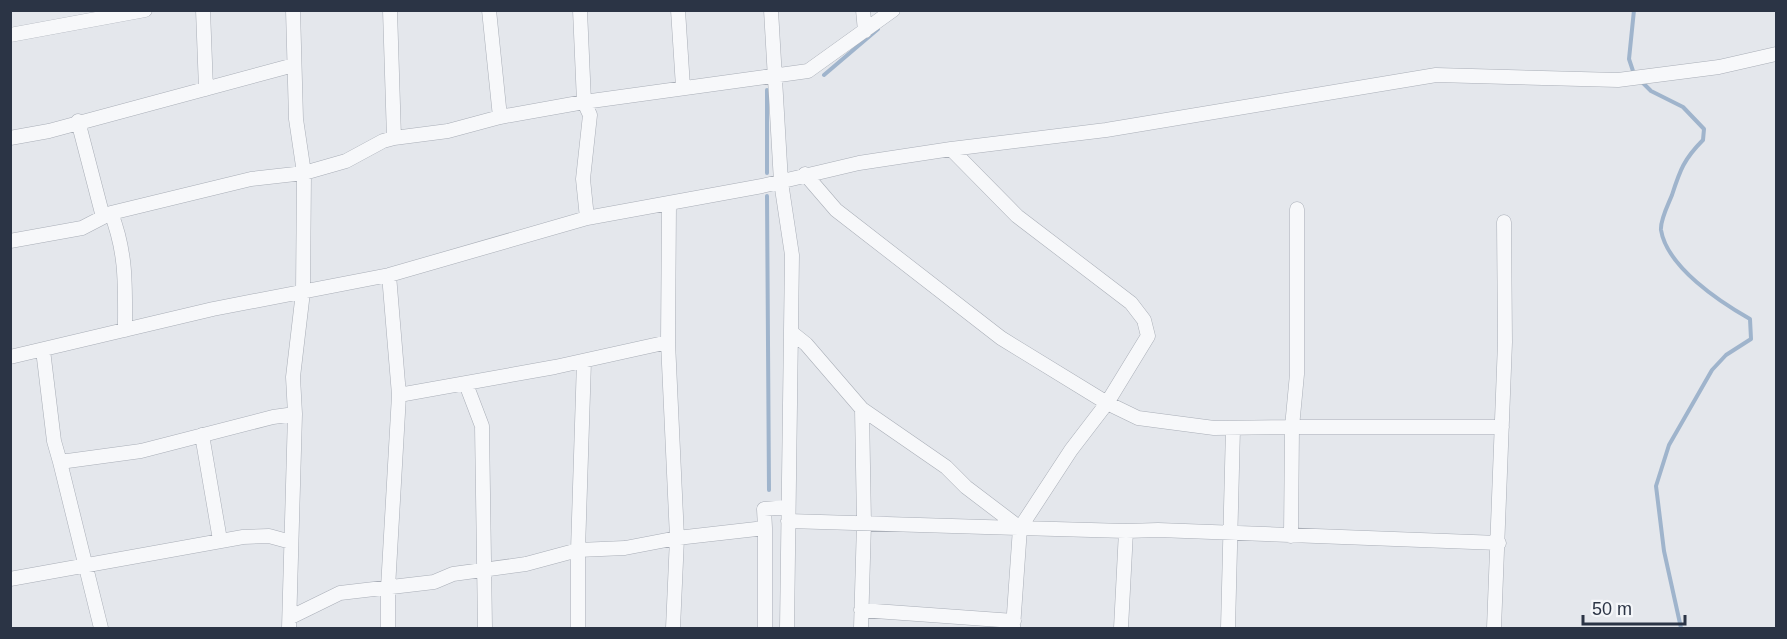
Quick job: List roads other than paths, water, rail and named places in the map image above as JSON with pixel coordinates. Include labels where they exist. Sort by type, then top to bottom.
[{"type":"street","points":[[10,35],[145,10]]},
{"type":"street","points":[[203,10],[206,89]]},
{"type":"street","points":[[290,623],[295,414],[293,377],[303,292],[304,173],[296,119],[293,10]]},
{"type":"street","points":[[390,10],[394,138]]},
{"type":"street","points":[[489,10],[500,117]]},
{"type":"street","points":[[580,10],[584,102],[590,115],[583,179],[587,218]]},
{"type":"street","points":[[678,10],[682,87]]},
{"type":"street","points":[[771,10],[781,182],[791,234],[787,628]]},
{"type":"street","points":[[863,10],[865,32]]},
{"type":"street","points":[[10,241],[82,228],[107,215],[251,179],[304,173],[346,161],[383,141],[394,138],[448,131],[500,117],[584,102],[808,71],[893,10]]},
{"type":"street","points":[[10,357],[213,309],[389,275],[587,218],[781,182],[805,174],[951,148],[1106,130],[1437,75],[1618,80],[1719,67],[1776,54]]},
{"type":"street","points":[[11,136],[50,131],[78,121],[294,64]]},
{"type":"street","points":[[78,121],[107,215],[121,239],[125,266],[125,330]]},
{"type":"street","points":[[861,610],[1014,625],[1020,528],[1071,450],[1107,403],[1148,336],[1144,320],[1131,303],[1017,216],[951,148]]},
{"type":"street","points":[[805,174],[836,210],[1001,338],[1107,403],[1138,418],[1233,428],[1502,427]]},
{"type":"street","points":[[669,204],[668,342],[676,538],[673,628]]},
{"type":"street","points":[[1291,536],[1292,427],[1297,374],[1297,209]]},
{"type":"street","points":[[1494,628],[1505,342],[1504,222]]},
{"type":"street","points":[[388,628],[388,588],[399,395],[389,275]]},
{"type":"street","points":[[791,332],[806,344],[862,409],[937,460],[966,488],[1020,528]]},
{"type":"street","points":[[399,395],[466,384],[668,342]]},
{"type":"street","points":[[43,350],[54,441],[101,628]]},
{"type":"street","points":[[578,628],[584,360]]},
{"type":"street","points":[[466,384],[482,426],[485,628]]},
{"type":"street","points":[[861,628],[864,523],[862,409]]},
{"type":"street","points":[[60,462],[80,462],[141,451],[273,417],[295,414]]},
{"type":"street","points":[[1228,628],[1233,428]]},
{"type":"street","points":[[202,435],[220,540]]},
{"type":"street","points":[[765,628],[764,509],[864,523],[1158,530],[1499,543]]},
{"type":"street","points":[[290,623],[340,593],[434,582],[453,574],[526,564],[578,550],[625,548],[676,538],[765,528]]},
{"type":"street","points":[[1121,628],[1126,531]]},
{"type":"street","points":[[10,579],[220,540],[269,536],[291,542]]},
{"type":"waterway","points":[[1634,10],[1629,59],[1634,74]]},
{"type":"waterway","points":[[824,75],[878,29]]},
{"type":"waterway","points":[[1642,82],[1651,91],[1683,107],[1704,129],[1703,140],[1683,165],[1663,217],[1661,230],[1665,244],[1673,257],[1696,282],[1750,319],[1751,339],[1726,355],[1712,370],[1669,445],[1656,486],[1664,551],[1681,628]]},
{"type":"waterway","points":[[767,90],[767,173]]},
{"type":"waterway","points":[[767,196],[769,490]]}]
